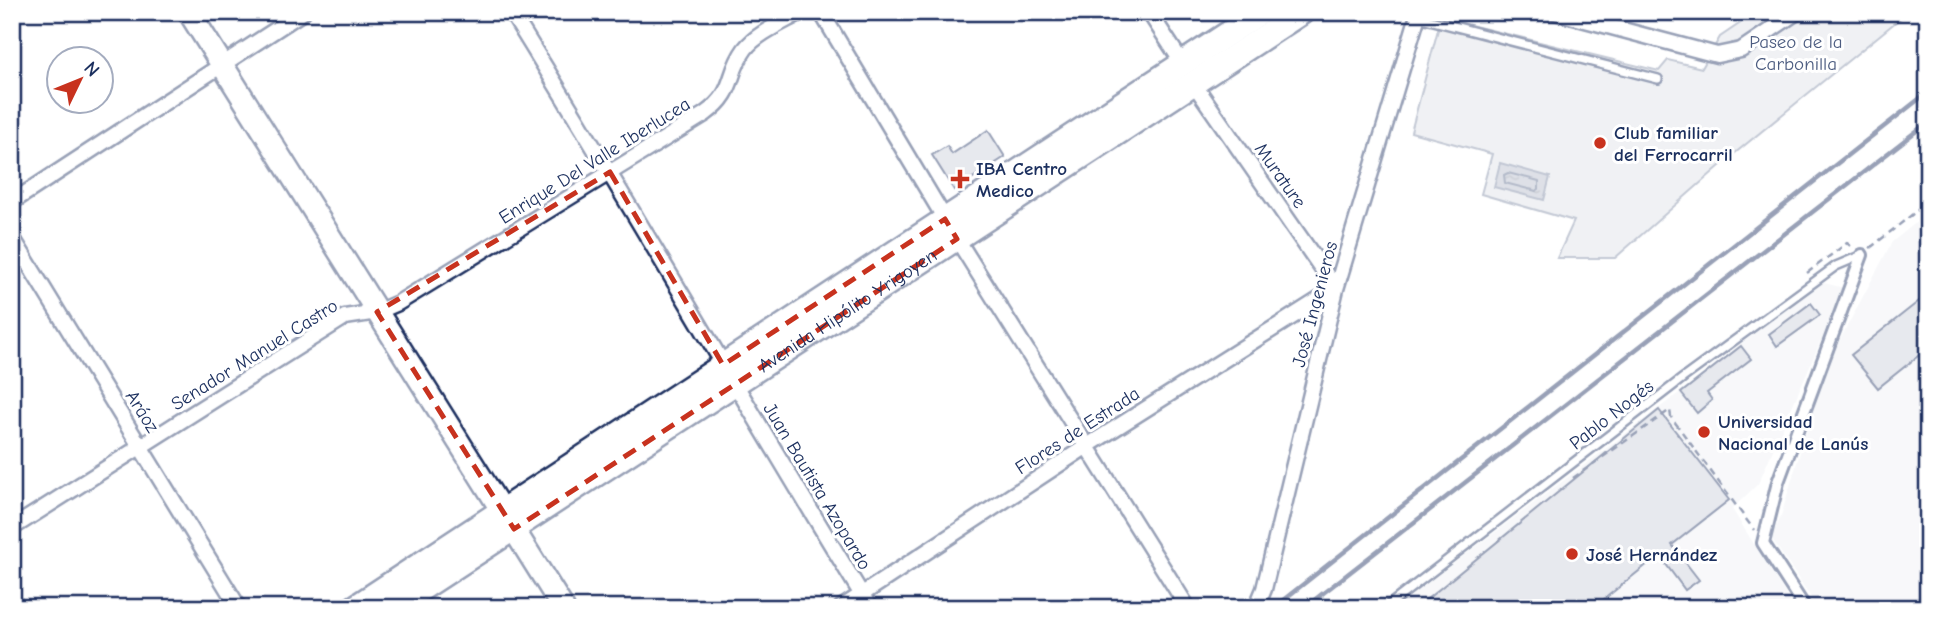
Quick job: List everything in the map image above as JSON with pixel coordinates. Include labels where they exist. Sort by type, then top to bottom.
[{"type":"main road","points":[[189,12],[563,608]]},
{"type":"main road","name":"Avenida Hipólito Yrigoyen","points":[[1188,74],[1261,12]]},
{"type":"main road","name":"Avenida Hipólito Yrigoyen","points":[[354,608],[508,519],[1188,74],[1302,12]]},
{"type":"main road","name":"Avenida Hipólito Yrigoyen","points":[[392,608],[508,519]]},
{"type":"street","points":[[12,202],[303,12]]},
{"type":"street","name":"Juan Bautista Azopardo","points":[[511,12],[610,172],[728,374],[870,608]]},
{"type":"street","name":"Enrique Del Valle Iberlucea","points":[[377,312],[398,303],[721,103],[747,45],[802,12]]},
{"type":"street","points":[[821,12],[951,229],[1188,608]]},
{"type":"street","name":"Murature","points":[[1149,12],[1188,74],[1336,289]]},
{"type":"street","points":[[1555,12],[1717,54],[1741,50],[1797,12]]},
{"type":"street","name":"José Ingenieros","points":[[1256,608],[1264,589],[1336,289],[1418,15]]},
{"type":"street","name":"Aráoz","points":[[12,237],[239,608]]},
{"type":"street","points":[[1805,608],[1763,543],[1778,482],[1862,255]]},
{"type":"street","name":"Flores de Estrada","points":[[841,608],[1087,446],[1336,289]]},
{"type":"street","name":"Senador Manuel Castro","points":[[12,528],[345,317],[377,312]]},
{"type":"lane","points":[[1418,15],[1658,79]]},
{"type":"lane","name":"Pablo Nogés","points":[[1385,608],[1683,378],[1836,266],[1862,255]]},
{"type":"path","points":[[1803,276],[1847,243],[1862,255],[1928,202]]},
{"type":"path","points":[[1569,480],[1670,410],[1671,417],[1763,543]]},
{"type":"highlighted area","points":[[610,172],[723,365],[945,219],[957,239],[514,529],[377,312]]},
{"type":"shaded area","points":[[1928,213],[1928,608],[1818,608],[1771,538],[1781,516],[1826,366],[1892,242]]},
{"type":"shaded area","name":"Universidad Nacional de Lanús","points":[[1820,282],[1844,288],[1758,484],[1732,509],[1794,608],[1395,608],[1670,400]]},
{"type":"green space","name":"Club familiar del Ferrocarril","points":[[1757,12],[1908,12],[1729,158],[1615,258],[1557,258],[1574,221],[1481,194],[1492,154],[1411,132],[1441,18],[1659,71],[1668,60],[1702,68],[1720,37]]},
{"type":"water","points":[[1500,163],[1550,177],[1544,200],[1494,187]]},
{"type":"building","points":[[988,130],[1005,157],[954,190],[932,155],[947,146],[952,154]]},
{"type":"building","points":[[1928,294],[1928,348],[1878,388],[1851,355]]},
{"type":"building","points":[[1811,303],[1820,315],[1777,346],[1769,334]]},
{"type":"building","points":[[1741,346],[1751,359],[1707,393],[1712,400],[1697,413],[1681,393]]},
{"type":"building","name":"José Hernández","points":[[1659,410],[1729,500],[1672,545],[1699,580],[1685,590],[1659,555],[1593,608],[1416,608]]},
{"type":"railway","points":[[1273,608],[1928,92]]},
{"type":"railway","points":[[1304,608],[1928,122]]},
{"type":"place","name":"Club familiar del Ferrocarril","points":[[1600,143]]},
{"type":"place","name":"IBA Centro Medico","points":[[960,179]]},
{"type":"place","name":"Universidad Nacional de Lanús","points":[[1704,432]]},
{"type":"place","name":"José Hernández","points":[[1572,554]]},
{"type":"park label","name":"Paseo de la Carbonilla","points":[[1796,52]]}]
